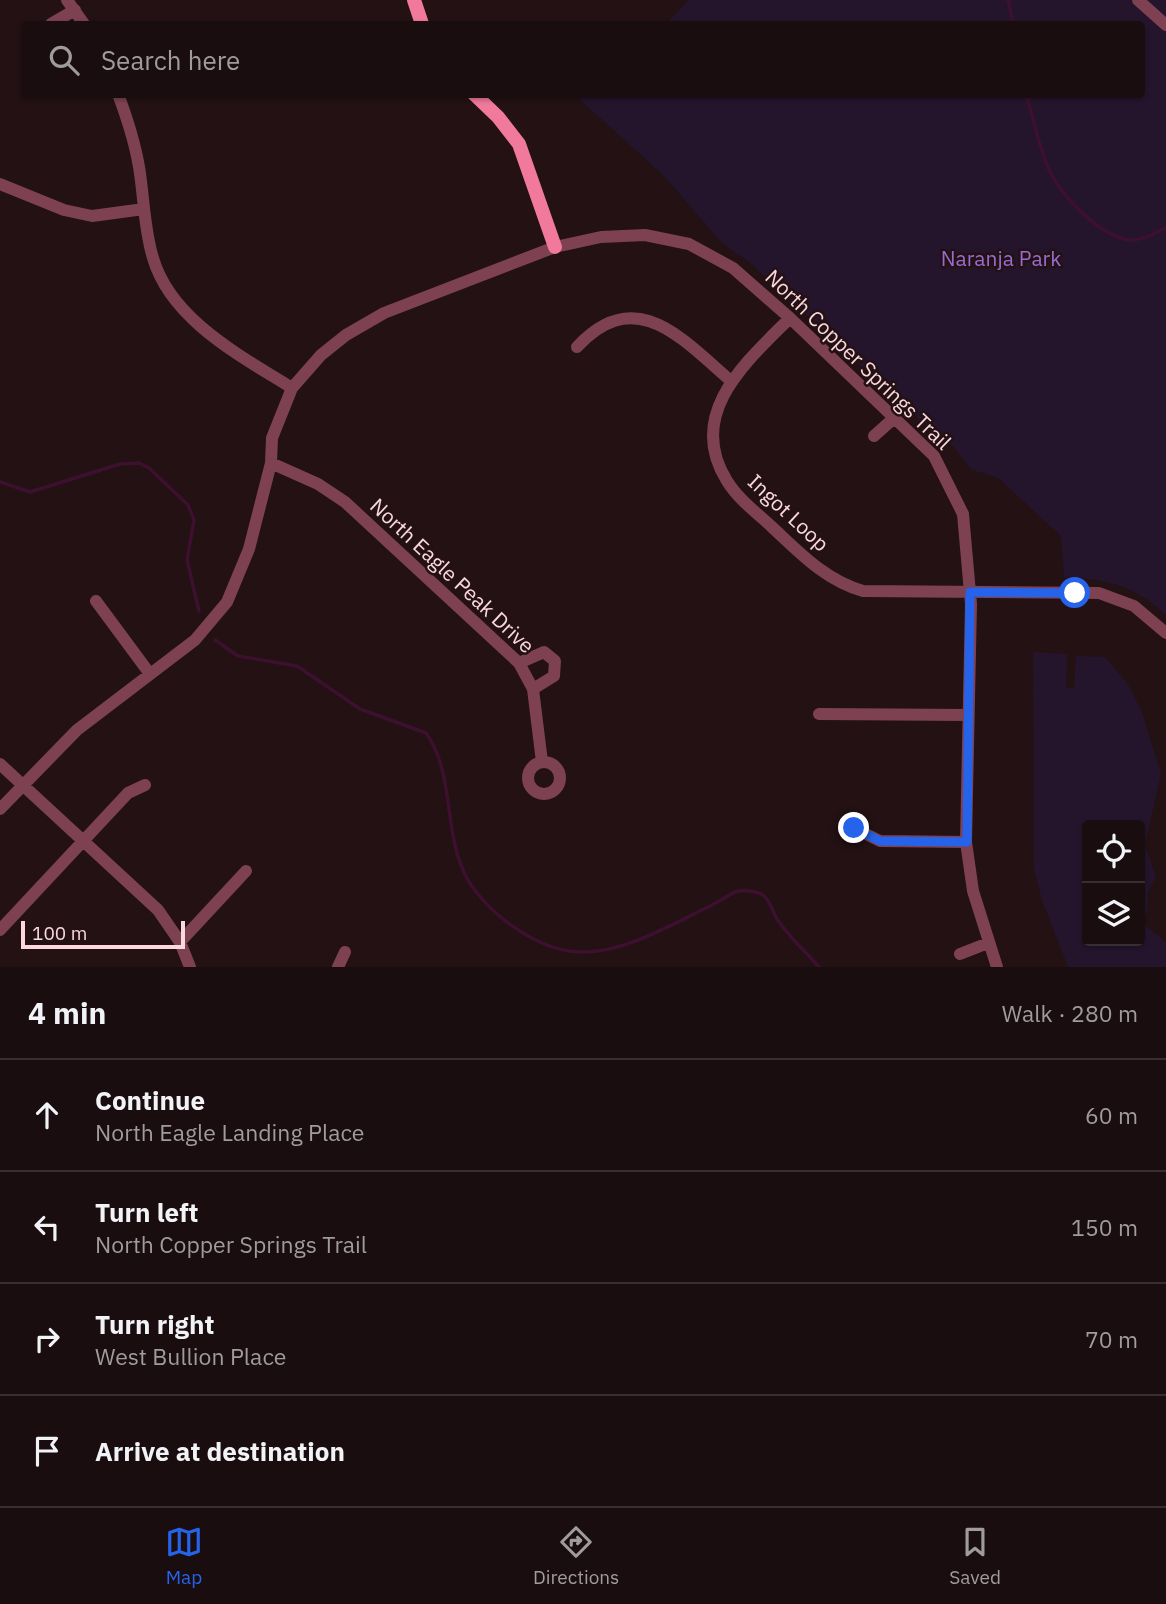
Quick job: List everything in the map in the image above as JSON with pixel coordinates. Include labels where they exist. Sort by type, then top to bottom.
[{"type":"street","points":[[414,0],[421,21]]},
{"type":"street","points":[[1138,0],[1166,25]]},
{"type":"street","points":[[54,21],[71,5],[82,21]]},
{"type":"street","points":[[119,98],[139,167],[153,259],[164,283],[179,305],[231,350],[292,388]]},
{"type":"street","points":[[478,98],[498,117],[519,144],[555,247]]},
{"type":"street","points":[[0,184],[64,210],[92,216],[144,209]]},
{"type":"street","name":"North Copper Springs Trail","points":[[0,809],[77,730],[195,640],[227,602],[249,549],[271,463],[272,438],[292,388],[321,355],[346,335],[384,313],[555,247],[600,237],[645,235],[689,244],[733,268],[790,318],[934,456],[963,514],[970,592],[967,842],[973,891],[997,967]]},
{"type":"street","name":"Ingot Loop","points":[[790,318],[731,380],[716,413],[715,448],[719,465],[738,496],[807,560],[838,582],[863,591],[1099,593],[1133,606],[1166,633]]},
{"type":"street","points":[[577,347],[601,324],[631,319],[649,321],[677,333],[731,380]]},
{"type":"street","points":[[874,436],[893,419]]},
{"type":"street","name":"North Eagle Peak Drive","points":[[271,463],[318,484],[345,502],[519,663],[533,689],[542,762]]},
{"type":"street","points":[[96,601],[149,674]]},
{"type":"street","points":[[519,663],[544,652],[555,661],[554,676],[533,689]]},
{"type":"street","points":[[819,714],[968,715]]},
{"type":"street","points":[[0,764],[150,902],[180,942],[190,967]]},
{"type":"street","points":[[0,930],[128,793],[145,785]]},
{"type":"street","points":[[854,828],[880,841],[967,842]]},
{"type":"street","points":[[180,942],[246,872]]},
{"type":"street","points":[[960,954],[988,943]]},
{"type":"street","points":[[338,967],[345,952]]},
{"type":"green space","name":"Naranja Park","points":[[689,0],[1166,0],[1166,615],[1131,590],[1107,582],[1064,577],[1061,536],[997,477],[972,470],[954,447],[925,425],[748,261],[723,244],[663,175],[578,98],[1145,98],[1145,21],[669,21]]},
{"type":"green space","points":[[1033,652],[1067,654],[1066,687],[1074,689],[1076,656],[1105,657],[1128,684],[1142,712],[1161,774],[1145,845],[1145,820],[1082,820],[1082,946],[1145,946],[1145,926],[1166,942],[1166,967],[1068,967],[1042,900],[1034,869]]},
{"type":"green space","points":[[1145,845],[1156,878],[1148,895],[1145,917]]},
{"type":"waterway","points":[[1008,0],[1012,21]]},
{"type":"waterway","points":[[1027,98],[1050,172],[1084,215],[1119,238],[1131,240],[1154,234],[1166,227]]},
{"type":"waterway","points":[[0,482],[30,492],[120,464],[139,463],[149,468],[188,505],[194,520],[187,560],[199,611]]},
{"type":"waterway","points":[[215,640],[238,656],[297,666],[360,709],[426,733],[443,771],[453,835],[465,875],[477,893],[499,915],[540,942],[555,948],[586,952],[617,947],[650,935],[735,892],[748,891],[766,898],[781,925],[819,967]]},
{"type":"route","points":[[854,828],[880,841],[967,842],[970,592],[1075,593]]}]
